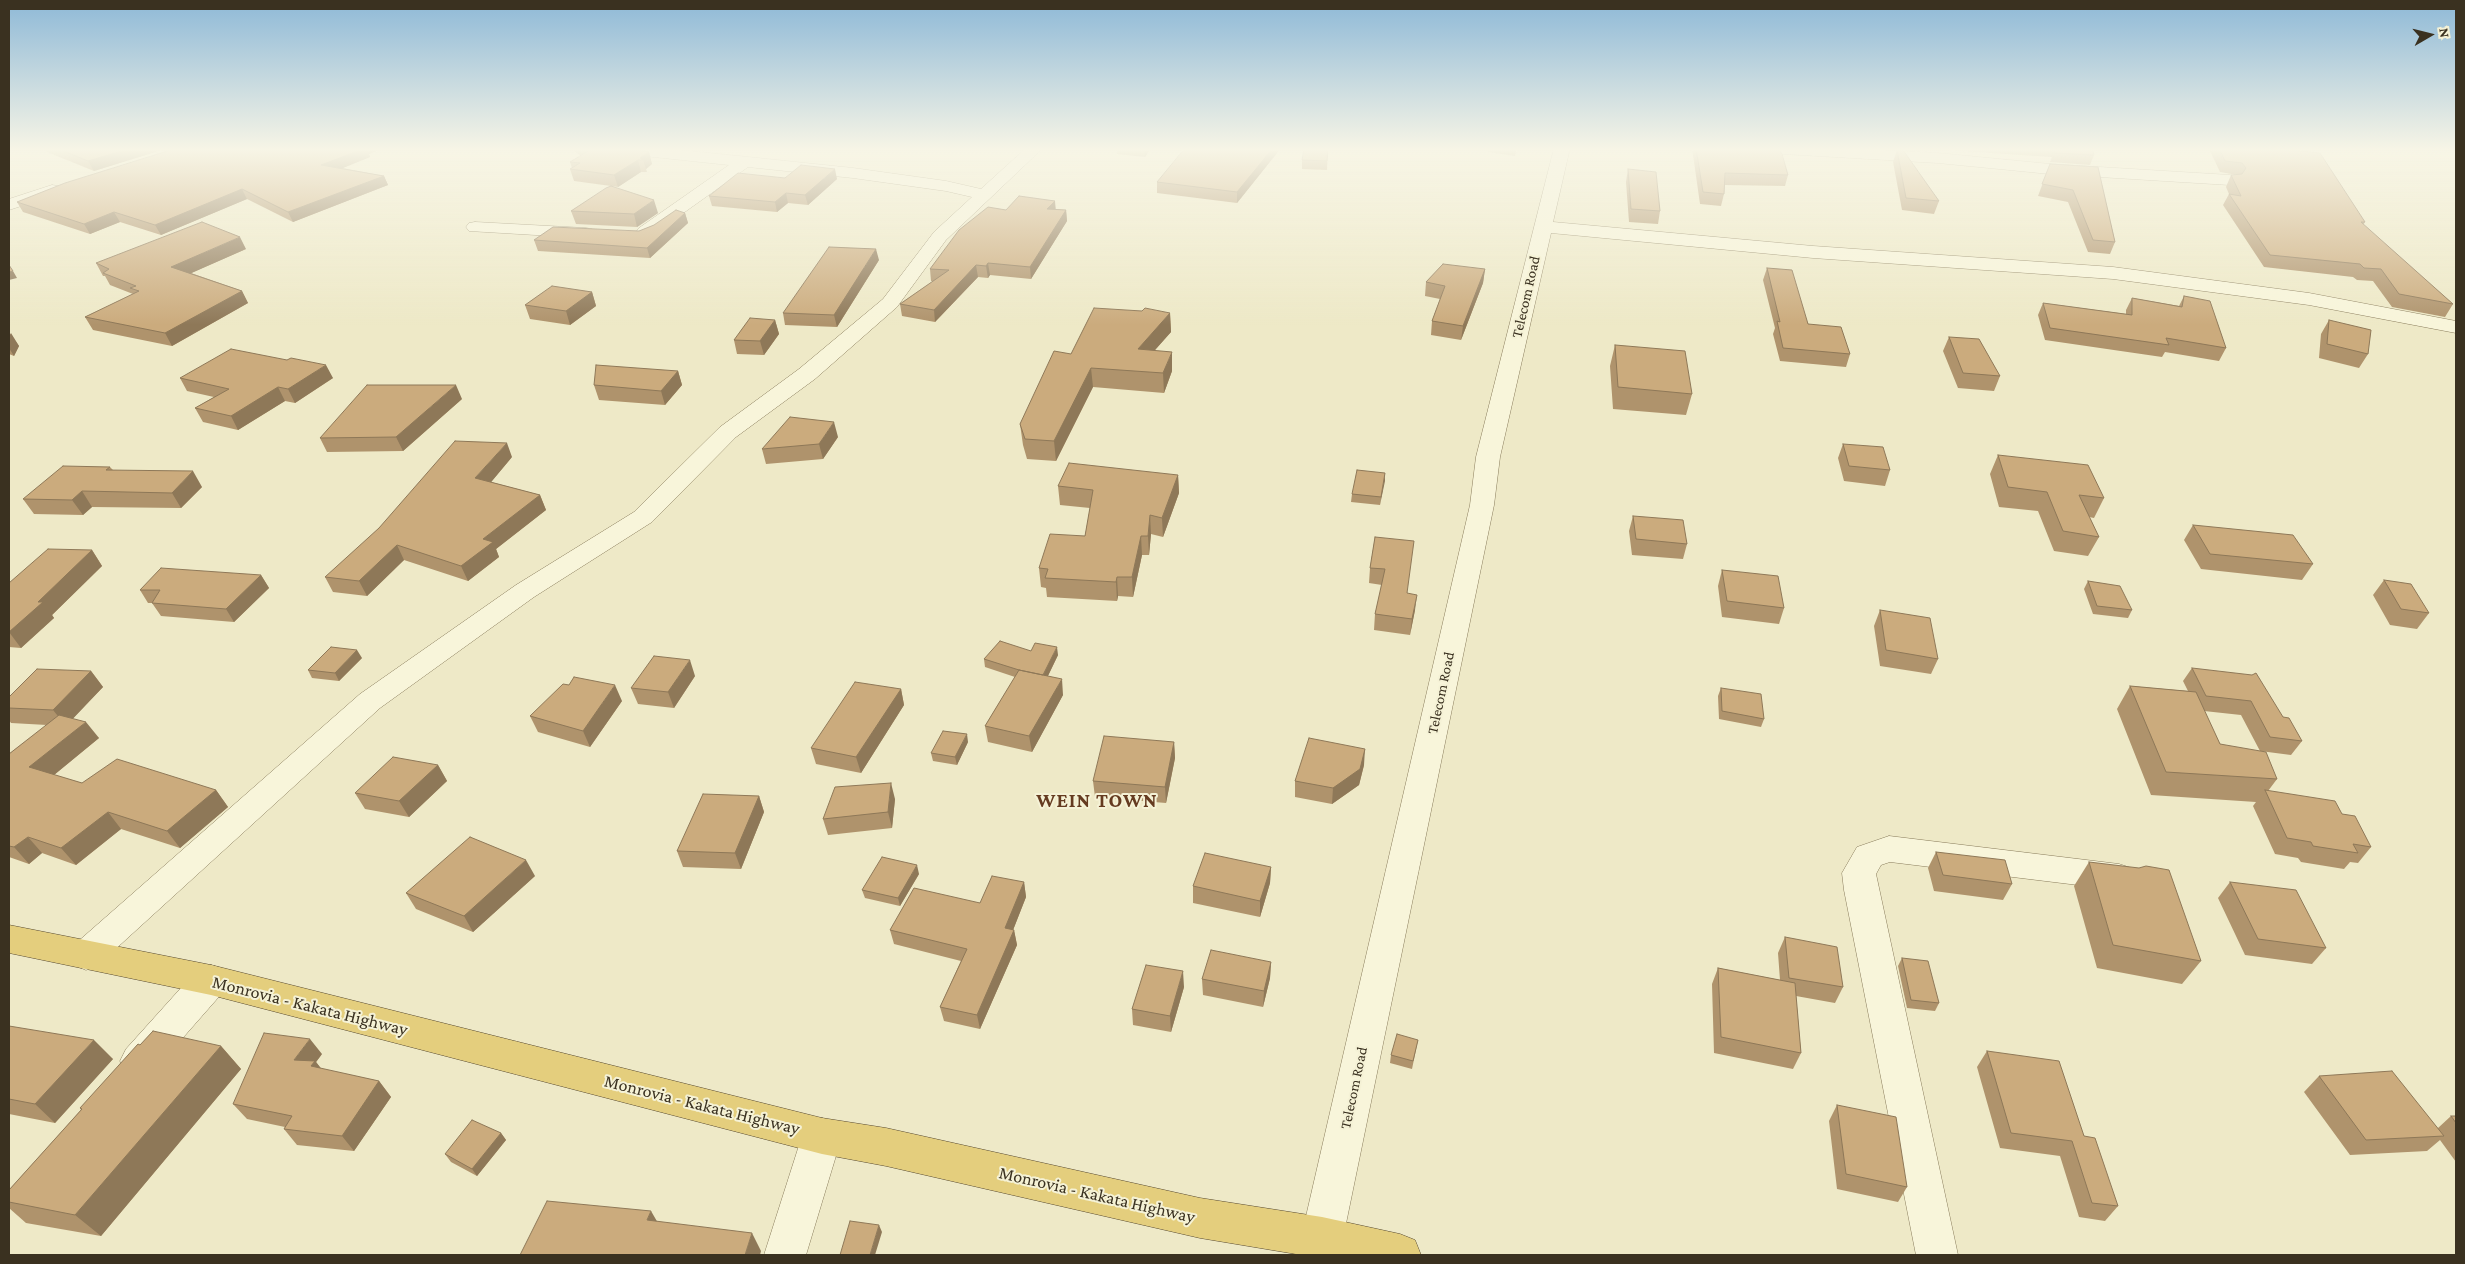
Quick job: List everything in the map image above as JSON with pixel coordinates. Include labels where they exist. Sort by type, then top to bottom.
[{"type":"highway","name":"Monrovia - Kakata Highway","points":[[9,939],[211,980],[822,1136],[886,1146],[1200,1218],[1322,1238],[1400,1255]]},
{"type":"street","points":[[632,235],[650,230],[682,207]]},
{"type":"street","points":[[86,955],[370,701],[525,591],[643,517],[728,432],[807,374],[890,303],[940,236],[971,207]]},
{"type":"street","name":"Telecom Road","points":[[1322,1238],[1482,505],[1488,457],[1549,207]]},
{"type":"street","points":[[475,227],[603,234]]},
{"type":"street","points":[[1544,227],[1813,252],[2113,273],[2176,283],[2309,299],[2456,327]]},
{"type":"street","points":[[1937,1255],[1861,890],[1859,872],[1870,856],[1889,848],[2123,877]]},
{"type":"street","points":[[113,1089],[211,980]]},
{"type":"street","points":[[785,1255],[822,1136]]},
{"type":"building","points":[[32,207],[199,207],[155,225],[114,212],[84,224]]},
{"type":"building","points":[[278,207],[301,207],[288,212]]},
{"type":"building","points":[[577,207],[644,207],[634,214],[571,211]]},
{"type":"building","points":[[988,207],[1006,210],[1009,207],[1049,207],[1047,209],[1066,210],[1030,267],[988,263],[986,266],[976,265],[934,310],[900,304],[949,270],[930,269],[959,230]]},
{"type":"building","points":[[1631,207],[1660,207],[1660,211],[1631,209]]},
{"type":"building","points":[[2080,207],[2107,207],[2115,242],[2093,240]]},
{"type":"building","points":[[2238,207],[2355,207],[2365,222],[2361,222],[2453,304],[2399,294],[2381,269],[2364,268],[2360,264],[2270,255]]},
{"type":"building","points":[[676,210],[685,213],[647,248],[534,240],[553,227],[639,231],[654,225]]},
{"type":"building","points":[[202,222],[240,237],[171,267],[242,291],[165,333],[85,317],[139,291],[130,288],[136,286],[103,273],[109,269],[96,263]]},
{"type":"building","points":[[829,247],[876,249],[834,315],[783,313]]},
{"type":"building","points":[[1443,264],[1485,269],[1463,326],[1432,321],[1445,286],[1426,282]]},
{"type":"building","points":[[1767,268],[1792,270],[1808,324],[1841,327],[1850,354],[1783,348],[1777,321],[1780,322]]},
{"type":"building","points":[[552,286],[592,292],[566,311],[525,305]]},
{"type":"building","points":[[2184,296],[2210,301],[2226,348],[2166,338],[2169,345],[2050,328],[2043,303],[2132,315],[2132,298],[2182,307]]},
{"type":"building","points":[[1094,308],[1142,311],[1145,308],[1170,313],[1138,349],[1172,352],[1163,373],[1091,368],[1054,441],[1025,439],[1020,424],[1054,351],[1071,354]]},
{"type":"building","points":[[750,318],[775,320],[760,341],[734,340]]},
{"type":"building","points":[[2329,320],[2371,330],[2368,354],[2327,344]]},
{"type":"building","points":[[1949,337],[1979,339],[2000,376],[1963,373]]},
{"type":"building","points":[[1615,345],[1685,351],[1692,394],[1618,387]]},
{"type":"building","points":[[231,349],[287,360],[291,358],[326,365],[288,389],[278,387],[231,416],[195,408],[229,389],[180,378]]},
{"type":"building","points":[[596,365],[678,371],[661,391],[594,385]]},
{"type":"building","points":[[367,385],[456,385],[396,437],[320,438]]},
{"type":"building","points":[[790,417],[834,422],[819,444],[762,449]]},
{"type":"building","points":[[455,441],[507,443],[475,478],[540,495],[483,539],[493,542],[461,566],[397,545],[359,581],[325,577],[379,528]]},
{"type":"building","points":[[1843,444],[1883,447],[1890,470],[1849,466]]},
{"type":"building","points":[[1998,455],[2088,465],[2104,498],[2079,495],[2099,537],[2063,531],[2047,492],[2008,487]]},
{"type":"building","points":[[1069,463],[1178,475],[1162,518],[1150,515],[1148,536],[1141,536],[1132,577],[1117,577],[1116,582],[1045,578],[1048,569],[1039,568],[1050,534],[1085,536],[1093,490],[1058,486]]},
{"type":"building","points":[[63,466],[110,467],[106,470],[193,471],[172,493],[82,491],[72,500],[23,499]]},
{"type":"building","points":[[1357,470],[1385,473],[1381,497],[1352,494]]},
{"type":"building","points":[[1633,516],[1683,520],[1687,544],[1636,539]]},
{"type":"building","points":[[2193,525],[2293,535],[2313,564],[2210,554]]},
{"type":"building","points":[[1375,537],[1414,541],[1407,593],[1417,595],[1412,619],[1375,614],[1385,569],[1370,568]]},
{"type":"building","points":[[48,549],[92,550],[38,602],[43,602],[9,632],[9,583]]},
{"type":"building","points":[[161,568],[261,575],[226,609],[152,603],[160,590],[140,590]]},
{"type":"building","points":[[1722,570],[1778,576],[1784,608],[1727,601]]},
{"type":"building","points":[[2384,580],[2411,584],[2429,613],[2401,609]]},
{"type":"building","points":[[2088,581],[2120,586],[2132,610],[2097,606]]},
{"type":"building","points":[[1880,610],[1930,618],[1938,659],[1886,650]]},
{"type":"building","points":[[1000,641],[1031,651],[1035,643],[1057,647],[1043,675],[984,659]]},
{"type":"building","points":[[331,647],[357,650],[335,673],[308,670]]},
{"type":"building","points":[[654,656],[690,660],[668,692],[631,688]]},
{"type":"building","points":[[2192,668],[2252,675],[2256,673],[2283,717],[2289,718],[2302,741],[2270,737],[2251,701],[2206,696]]},
{"type":"building","points":[[37,669],[91,671],[53,710],[9,708],[9,697]]},
{"type":"building","points":[[1019,670],[1062,679],[1029,736],[985,726]]},
{"type":"building","points":[[574,677],[615,685],[583,731],[530,716],[563,684],[569,685]]},
{"type":"building","points":[[855,682],[901,689],[856,757],[811,748]]},
{"type":"building","points":[[2130,686],[2196,692],[2220,744],[2266,752],[2277,779],[2166,772]]},
{"type":"building","points":[[1721,688],[1761,694],[1764,719],[1722,711]]},
{"type":"building","points":[[59,715],[86,722],[29,767],[82,783],[117,759],[216,790],[167,831],[108,812],[61,848],[28,837],[14,847],[9,846],[9,754]]},
{"type":"building","points":[[943,731],[967,734],[955,757],[931,753]]},
{"type":"building","points":[[1104,736],[1174,742],[1165,787],[1093,781]]},
{"type":"building","points":[[1309,738],[1365,749],[1360,769],[1333,788],[1295,781]]},
{"type":"building","points":[[393,757],[438,765],[399,801],[355,793]]},
{"type":"building","points":[[891,783],[888,812],[823,819],[835,787]]},
{"type":"building","points":[[2265,790],[2335,801],[2342,814],[2355,816],[2371,847],[2353,844],[2358,853],[2313,846],[2311,842],[2287,838]]},
{"type":"building","points":[[703,794],[759,796],[735,853],[677,851]]},
{"type":"building","points":[[470,837],[526,860],[464,916],[406,893]]},
{"type":"building","points":[[1936,852],[2005,860],[2012,884],[1943,875]]},
{"type":"building","points":[[1205,853],[1271,867],[1260,901],[1193,886]]},
{"type":"building","points":[[882,857],[917,865],[898,898],[862,890]]},
{"type":"building","points":[[2089,862],[2139,868],[2146,866],[2169,870],[2201,961],[2113,945]]},
{"type":"building","points":[[992,876],[1024,882],[1005,928],[1014,930],[977,1015],[940,1007],[967,949],[890,930],[914,888],[980,903]]},
{"type":"building","points":[[2230,882],[2296,890],[2326,948],[2258,939]]},
{"type":"building","points":[[1785,937],[1837,947],[1843,987],[1789,978]]},
{"type":"building","points":[[1211,950],[1271,962],[1264,991],[1202,979]]},
{"type":"building","points":[[1902,958],[1928,961],[1939,1003],[1911,1000]]},
{"type":"building","points":[[1146,965],[1183,971],[1170,1016],[1132,1009]]},
{"type":"building","points":[[1718,968],[1795,983],[1801,1053],[1721,1037]]},
{"type":"building","points":[[9,1026],[94,1040],[35,1104],[9,1099]]},
{"type":"building","points":[[153,1031],[221,1046],[75,1215],[9,1202],[9,1190],[82,1109],[80,1108],[138,1044],[140,1045]]},
{"type":"building","points":[[264,1033],[310,1039],[294,1060],[315,1061],[311,1066],[379,1081],[342,1136],[284,1129],[292,1116],[233,1104]]},
{"type":"building","points":[[1397,1034],[1418,1040],[1413,1061],[1391,1055]]},
{"type":"building","points":[[1987,1051],[2059,1061],[2084,1136],[2095,1138],[2118,1206],[2092,1203],[2072,1141],[2011,1133]]},
{"type":"building","points":[[2392,1071],[2444,1136],[2366,1140],[2319,1076]]},
{"type":"building","points":[[1837,1105],[1896,1117],[1907,1187],[1846,1174]]},
{"type":"building","points":[[2451,1116],[2456,1116],[2456,1123]]},
{"type":"building","points":[[472,1120],[501,1133],[472,1169],[445,1154]]},
{"type":"building","points":[[547,1201],[651,1211],[647,1220],[752,1233],[745,1255],[520,1255]]},
{"type":"building","points":[[850,1221],[879,1225],[870,1255],[840,1255]]},
{"type":"district","name":"WEIN TOWN","points":[[1097,801]]}]
